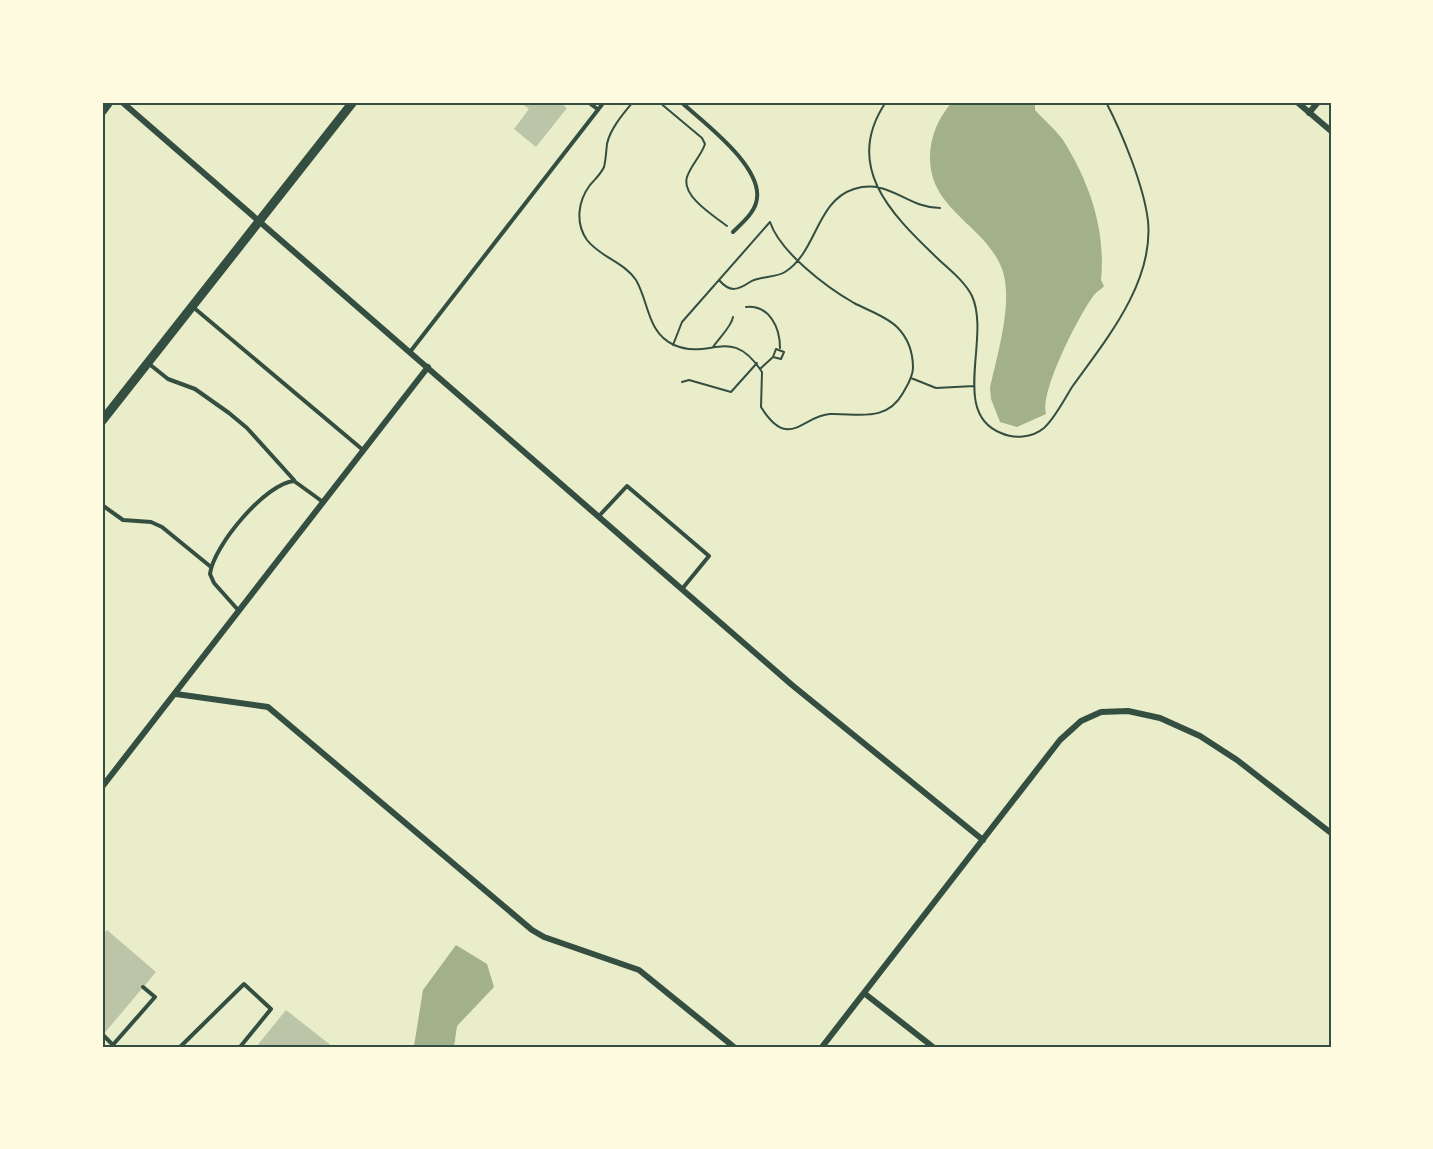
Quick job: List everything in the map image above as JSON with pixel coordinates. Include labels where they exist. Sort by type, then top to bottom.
[{"type":"street","points":[[102,114],[111,102]]},
{"type":"street","points":[[122,102],[792,685],[983,840]]},
{"type":"street","points":[[102,421],[353,102]]},
{"type":"street","points":[[1297,102],[1331,131]]},
{"type":"street","points":[[1309,113],[1318,102]]},
{"type":"street","points":[[102,787],[428,367]]},
{"type":"street","points":[[176,694],[268,707],[532,930],[544,937],[639,970],[734,1047]]},
{"type":"street","points":[[822,1047],[1060,740],[1081,721],[1101,712],[1128,711],[1143,714],[1200,736],[1237,760],[1331,833]]},
{"type":"street","points":[[864,993],[933,1047]]},
{"type":"lane","points":[[588,102],[596,108]]},
{"type":"lane","points":[[410,352],[596,108],[604,102]]},
{"type":"lane","points":[[681,102],[739,153],[756,190],[758,201],[754,210],[733,232]]},
{"type":"lane","points":[[193,307],[364,450]]},
{"type":"lane","points":[[148,363],[168,379],[195,389],[229,413],[247,428],[294,481],[324,503]]},
{"type":"lane","points":[[240,612],[214,583],[210,574],[211,567],[240,522],[261,498],[283,482],[294,481]]},
{"type":"lane","points":[[599,516],[627,486],[709,556],[682,589]]},
{"type":"lane","points":[[102,505],[123,520],[151,522],[162,527],[211,567]]},
{"type":"lane","points":[[180,1047],[243,984],[271,1009],[240,1047]]},
{"type":"lane","points":[[103,1035],[112,1046],[155,997],[143,987]]},
{"type":"path","points":[[633,102],[612,131],[603,170],[582,198],[579,219],[585,237],[594,248],[629,271],[637,282],[659,336],[673,345],[689,349],[726,345],[739,349],[757,363],[762,372],[761,407],[775,423],[787,429],[802,427],[827,414],[878,414],[896,403],[911,378],[913,368],[909,345],[896,326],[842,296],[797,259],[784,247],[770,222],[682,322],[673,345]]},
{"type":"path","points":[[659,102],[702,138],[705,144],[703,152],[686,179],[687,188],[692,196],[733,232]]},
{"type":"path","points":[[886,102],[873,128],[868,147],[870,174],[877,190],[921,243],[960,280],[972,296],[978,328],[975,407],[984,422],[993,429],[1014,437],[1025,437],[1044,428],[1126,306],[1141,274],[1148,222],[1118,124],[1106,102]]},
{"type":"path","points":[[719,280],[729,289],[739,290],[755,280],[785,272],[797,259],[838,197],[851,190],[875,185],[929,208],[940,208]]},
{"type":"path","points":[[746,307],[759,308],[774,321],[784,356],[781,359],[773,357]]},
{"type":"path","points":[[713,347],[721,333],[730,326],[734,317]]},
{"type":"path","points":[[760,369],[773,357],[773,352],[780,348]]},
{"type":"path","points":[[682,382],[689,380],[731,392],[757,363]]},
{"type":"path","points":[[911,378],[940,388],[974,386]]},
{"type":"shaded area","points":[[952,102],[1035,102],[1035,110],[1060,136],[1073,156],[1088,190],[1098,225],[1102,261],[1101,280],[1104,286],[1087,305],[1062,353],[1049,389],[1046,414],[1017,427],[1000,422],[991,399],[990,388],[1005,312],[1006,296],[1002,269],[984,241],[949,206],[933,178],[930,153],[933,137],[939,122]]},
{"type":"shaded area","points":[[456,945],[487,964],[494,987],[457,1026],[454,1047],[414,1046],[423,990]]},
{"type":"building","points":[[520,102],[559,102],[567,108],[536,147],[514,129],[529,109]]},
{"type":"building","points":[[107,930],[156,972],[102,1036],[102,936]]},
{"type":"building","points":[[286,1010],[333,1047],[256,1047]]}]
